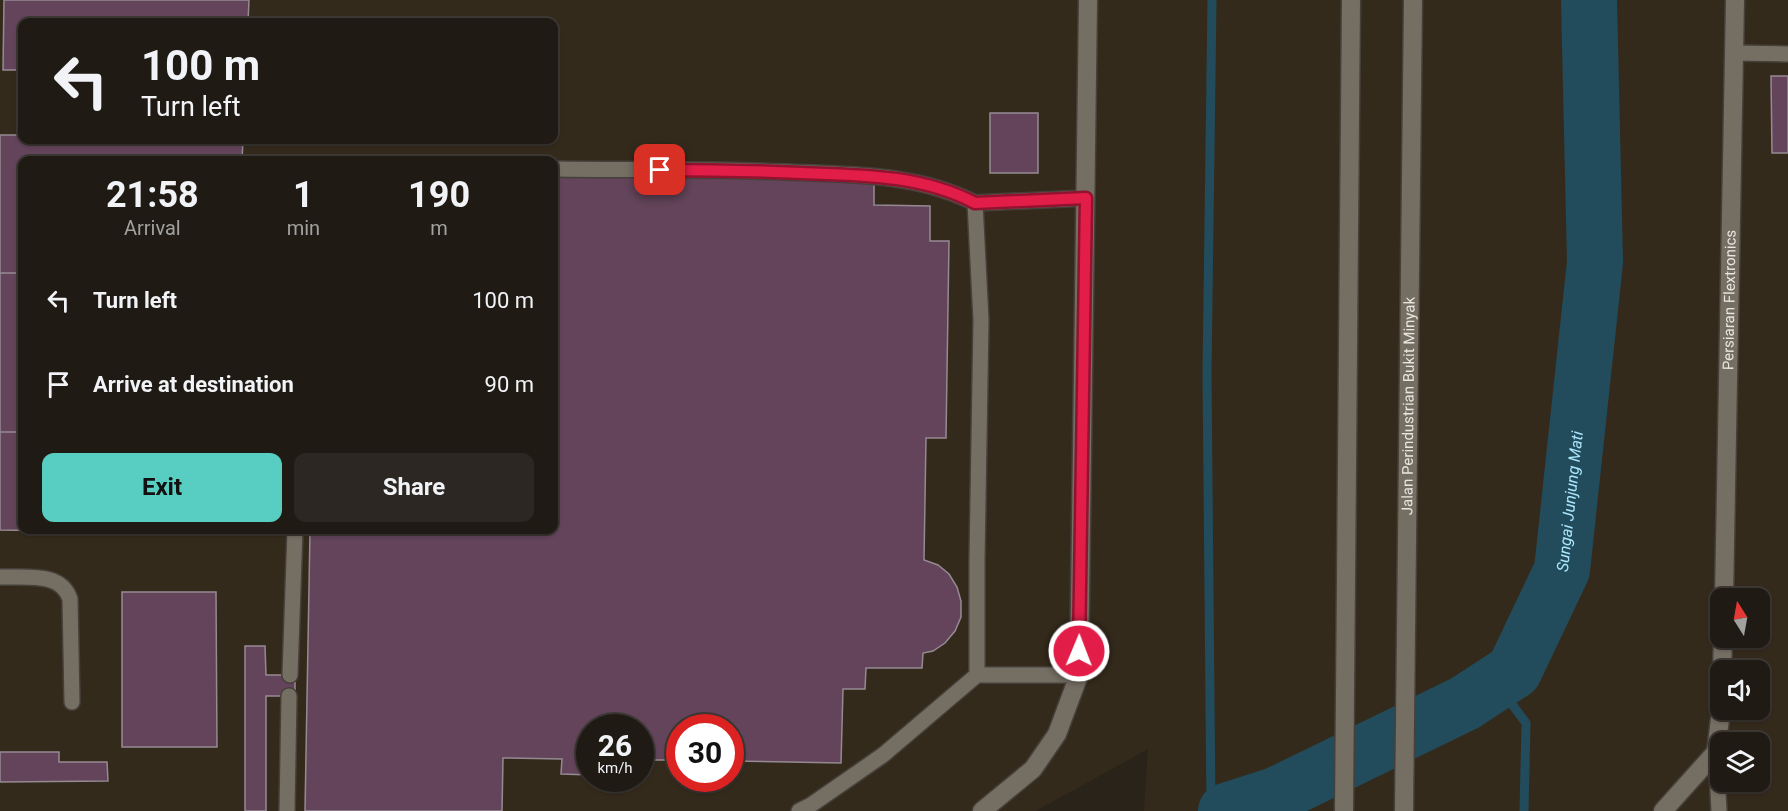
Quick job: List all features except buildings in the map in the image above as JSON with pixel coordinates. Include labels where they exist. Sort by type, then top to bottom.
[{"type":"street","points":[[982,811],[1033,769],[1057,734],[1079,675],[1088,0]]},
{"type":"street","points":[[1344,811],[1351,0]]},
{"type":"street","name":"Jalan Perindustrian Bukit Minyak","points":[[1404,811],[1413,0]]},
{"type":"street","name":"Persiaran Flextronics","points":[[1724,588],[1735,0]]},
{"type":"street","points":[[1663,811],[1710,759]]},
{"type":"lane","points":[[1734,53],[1788,54]]},
{"type":"lane","points":[[558,169],[724,170],[872,175],[927,184],[960,195],[975,203],[1086,198]]},
{"type":"lane","points":[[975,203],[981,320],[977,675]]},
{"type":"lane","points":[[290,675],[295,534]]},
{"type":"lane","points":[[0,577],[54,580],[68,592],[72,702]]},
{"type":"lane","points":[[799,811],[883,755],[977,675],[1079,675]]},
{"type":"lane","points":[[287,811],[289,696]]},
{"type":"lane","points":[[1718,792],[1719,811]]},
{"type":"shaded area","points":[[0,0],[1788,0],[1788,811],[1144,811],[1148,749],[1036,811],[0,811]]},
{"type":"waterway","points":[[1211,811],[1207,373],[1212,0]]},
{"type":"waterway","name":"Sungai Junjung Mati","points":[[1226,811],[1276,795],[1465,703],[1514,671],[1562,570],[1595,262],[1589,0]]},
{"type":"waterway","points":[[1496,683],[1526,723],[1524,811]]},
{"type":"route","points":[[660,170],[872,175],[927,184],[960,195],[975,203],[1086,198],[1079,651]]}]
